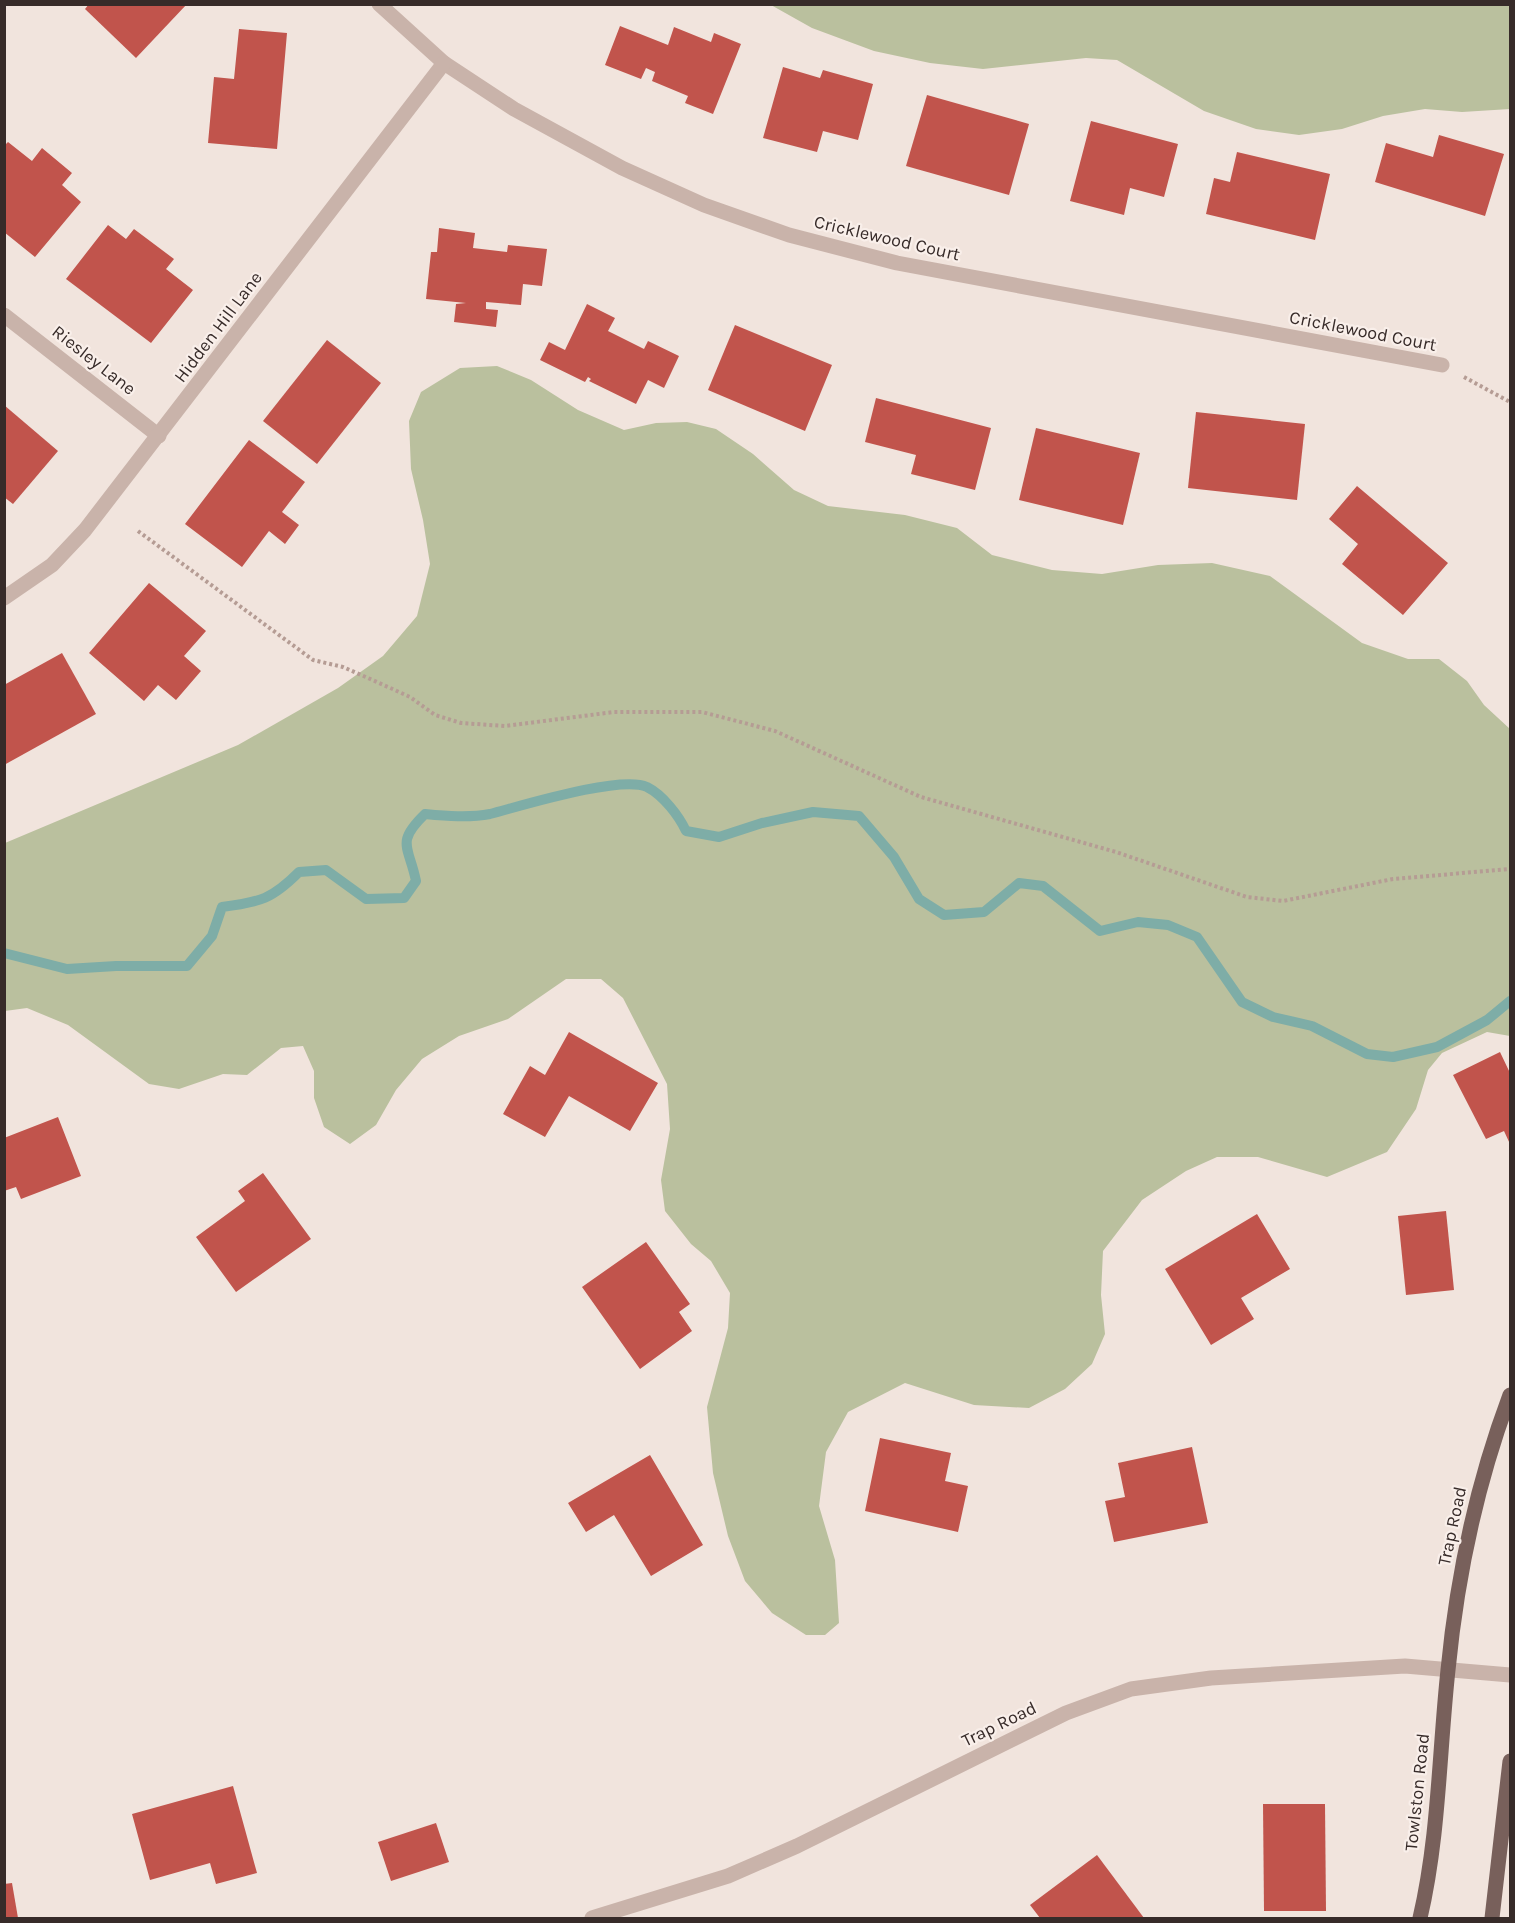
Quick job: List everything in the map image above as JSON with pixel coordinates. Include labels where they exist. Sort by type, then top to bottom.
[{"type":"main road","name":"Trap Road","points":[[1448,1669],[1460,1587],[1481,1485],[1510,1395]]},
{"type":"main road","name":"Towlston Road","points":[[1420,1918],[1436,1825],[1448,1669]]},
{"type":"main road","points":[[1492,1918],[1510,1761]]},
{"type":"street","name":"Cricklewood Court","points":[[379,4],[444,63],[514,109],[622,168],[704,205],[789,235],[897,263],[1442,365]]},
{"type":"street","name":"Hidden Hill Lane","points":[[4,598],[52,565],[85,530],[444,63]]},
{"type":"street","name":"Riesley Lane","points":[[4,315],[159,436]]},
{"type":"street","name":"Trap Road","points":[[592,1918],[662,1898],[748,1868],[1066,1713],[1131,1689],[1210,1678],[1405,1666],[1510,1675]]},
{"type":"path","points":[[1442,365],[1510,402]]},
{"type":"path","points":[[138,531],[313,660],[343,667],[410,697],[435,715],[461,723],[505,726],[614,712],[702,712],[775,731],[921,797],[1116,852],[1247,897],[1283,901],[1393,879],[1510,869]]},
{"type":"green space","points":[[771,5],[1510,5],[1510,109],[1462,112],[1425,109],[1383,116],[1342,129],[1299,135],[1256,129],[1204,111],[1117,60],[1086,58],[983,69],[930,63],[874,51],[812,28]]},
{"type":"green space","points":[[497,366],[531,380],[578,410],[624,430],[656,423],[687,422],[716,429],[753,454],[794,490],[828,506],[905,515],[957,528],[992,555],[1052,570],[1102,574],[1158,565],[1212,563],[1270,576],[1362,643],[1408,659],[1439,659],[1467,681],[1484,705],[1510,729],[1510,1036],[1487,1032],[1442,1053],[1428,1070],[1416,1109],[1387,1152],[1327,1177],[1258,1157],[1217,1157],[1186,1171],[1142,1200],[1103,1251],[1101,1295],[1105,1334],[1092,1364],[1065,1389],[1029,1408],[974,1405],[905,1383],[848,1412],[826,1452],[819,1506],[835,1560],[839,1623],[825,1635],[806,1635],[772,1613],[745,1581],[728,1536],[713,1473],[707,1407],[728,1328],[730,1293],[711,1261],[691,1244],[665,1211],[661,1180],[670,1129],[667,1084],[623,998],[601,979],[566,979],[508,1019],[459,1036],[422,1059],[396,1090],[376,1125],[350,1144],[324,1127],[314,1098],[314,1071],[303,1046],[281,1048],[247,1075],[223,1074],[179,1089],[149,1084],[68,1025],[27,1008],[5,1011],[5,843],[238,745],[338,688],[383,656],[417,616],[430,564],[411,469],[409,421],[421,392],[460,368]]},
{"type":"building","points":[[89,4],[187,4],[136,58],[85,9]]},
{"type":"building","points":[[620,26],[668,45],[674,27],[711,42],[714,33],[741,44],[713,114],[685,103],[688,96],[652,81],[655,72],[646,68],[641,79],[605,65]]},
{"type":"building","points":[[239,29],[287,33],[277,149],[208,143],[214,77],[234,79]]},
{"type":"building","points":[[783,67],[820,78],[823,70],[873,84],[858,140],[823,131],[817,152],[763,138]]},
{"type":"building","points":[[927,95],[1029,124],[1009,195],[906,166]]},
{"type":"building","points":[[1091,121],[1178,144],[1164,197],[1130,188],[1124,215],[1070,201]]},
{"type":"building","points":[[1439,135],[1504,154],[1485,216],[1375,182],[1386,143],[1433,157]]},
{"type":"building","points":[[8,142],[32,161],[42,148],[72,173],[62,185],[81,202],[35,257],[4,232],[4,146]]},
{"type":"building","points":[[1237,152],[1330,174],[1315,240],[1206,214],[1214,178],[1230,182]]},
{"type":"building","points":[[108,225],[126,239],[134,229],[174,259],[166,269],[193,290],[151,343],[66,279]]},
{"type":"building","points":[[439,228],[475,233],[473,248],[507,252],[508,245],[547,249],[542,286],[523,284],[521,305],[486,302],[486,309],[498,310],[496,327],[454,322],[456,304],[466,303],[426,299],[431,252],[437,252]]},
{"type":"building","points":[[587,304],[615,318],[608,331],[644,349],[648,341],[679,356],[664,388],[648,380],[636,404],[589,381],[591,379],[588,377],[585,382],[540,360],[549,342],[565,350]]},
{"type":"building","points":[[735,325],[832,365],[805,431],[708,390]]},
{"type":"building","points":[[327,340],[381,383],[317,464],[263,421]]},
{"type":"building","points":[[876,398],[991,428],[975,490],[911,474],[916,455],[865,442]]},
{"type":"building","points":[[4,405],[58,451],[13,504],[4,497]]},
{"type":"building","points":[[1196,412],[1305,424],[1297,500],[1188,488]]},
{"type":"building","points":[[1036,428],[1140,453],[1123,525],[1019,500]]},
{"type":"building","points":[[249,440],[305,482],[282,512],[299,525],[285,544],[269,531],[242,567],[185,524]]},
{"type":"building","points":[[1357,486],[1448,563],[1403,615],[1342,564],[1358,544],[1329,519]]},
{"type":"building","points":[[149,583],[206,631],[184,656],[201,671],[176,700],[158,685],[144,701],[89,653]]},
{"type":"building","points":[[62,653],[96,714],[4,765],[4,685]]},
{"type":"building","points":[[569,1032],[658,1083],[630,1131],[569,1096],[545,1137],[503,1114],[530,1066],[545,1075]]},
{"type":"building","points":[[1500,1052],[1510,1073],[1510,1144],[1504,1131],[1486,1139],[1453,1075]]},
{"type":"building","points":[[58,1117],[81,1176],[21,1199],[16,1187],[4,1191],[4,1138]]},
{"type":"building","points":[[263,1173],[311,1239],[236,1292],[196,1237],[245,1201],[238,1191]]},
{"type":"building","points":[[1446,1211],[1454,1290],[1406,1295],[1398,1216]]},
{"type":"building","points":[[1257,1214],[1290,1269],[1241,1298],[1254,1319],[1211,1345],[1165,1269]]},
{"type":"building","points":[[646,1242],[690,1304],[679,1312],[692,1331],[640,1369],[582,1287]]},
{"type":"building","points":[[880,1438],[951,1453],[945,1481],[968,1486],[958,1532],[865,1511]]},
{"type":"building","points":[[1192,1447],[1208,1523],[1114,1542],[1105,1501],[1125,1497],[1118,1463]]},
{"type":"building","points":[[650,1455],[703,1545],[651,1576],[614,1515],[586,1532],[568,1503]]},
{"type":"building","points":[[233,1786],[257,1873],[216,1884],[210,1863],[150,1880],[132,1814]]},
{"type":"building","points":[[1263,1804],[1325,1804],[1326,1911],[1264,1911]]},
{"type":"building","points":[[436,1823],[449,1862],[391,1881],[378,1842]]},
{"type":"building","points":[[1097,1855],[1144,1918],[1040,1918],[1030,1905]]},
{"type":"building","points":[[12,1883],[18,1918],[4,1918],[4,1884]]},
{"type":"waterway","points":[[4,953],[67,969],[187,966],[212,936],[222,907],[265,898],[299,872],[326,870],[366,899],[404,898],[416,881],[407,839],[425,814],[457,816],[490,814],[594,788],[634,784],[647,787],[665,800],[686,831],[719,837],[762,823],[813,812],[859,816],[894,857],[919,899],[944,915],[984,912],[1019,883],[1043,886],[1100,931],[1138,922],[1168,925],[1197,937],[1242,1002],[1273,1017],[1312,1026],[1367,1054],[1393,1057],[1437,1047],[1487,1020],[1510,1001]]}]
